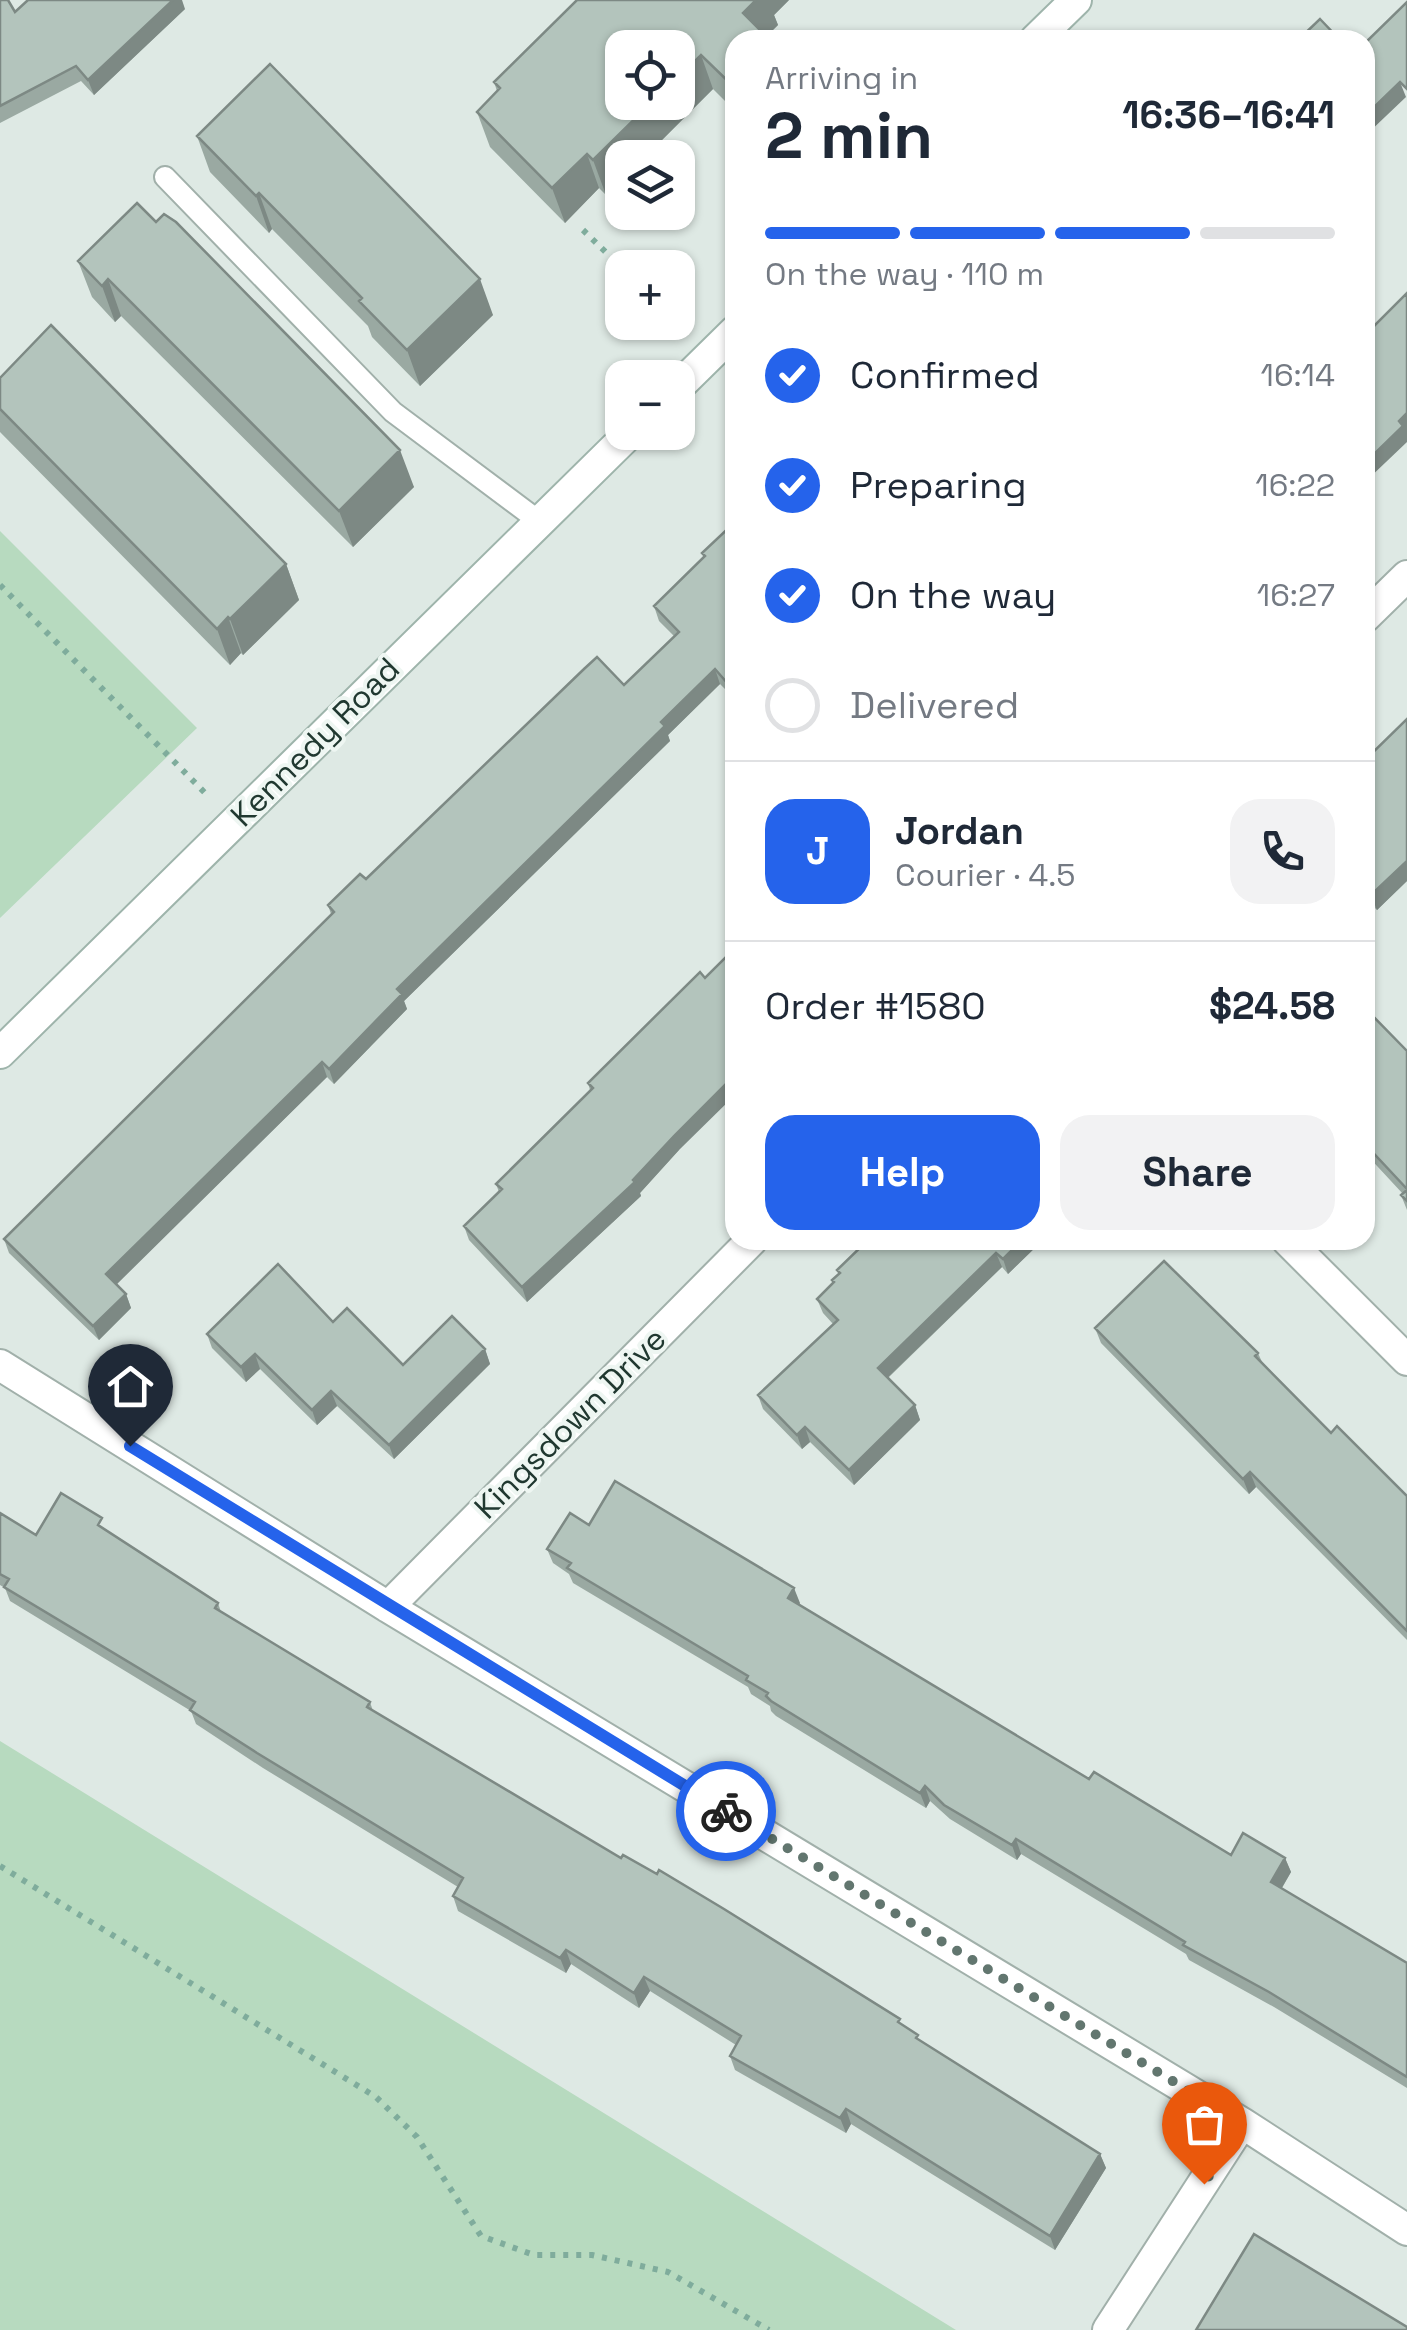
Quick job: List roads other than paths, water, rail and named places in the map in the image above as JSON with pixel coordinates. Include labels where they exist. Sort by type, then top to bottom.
[{"type":"street","points":[[1045,30],[1076,0]]},
{"type":"street","points":[[695,370],[725,341]]},
{"type":"street","name":"Kennedy Road","points":[[0,1053],[612,450]]},
{"type":"street","points":[[1375,607],[1407,576]]},
{"type":"street","name":"Kingsdown Drive","points":[[388,1606],[742,1250]]},
{"type":"street","points":[[1296,1250],[1407,1360]]},
{"type":"street","points":[[0,1365],[388,1606],[1242,2123],[1407,2230]]},
{"type":"street","points":[[1108,2330],[1242,2123]]},
{"type":"lane","points":[[165,177],[393,412],[540,522]]}]
